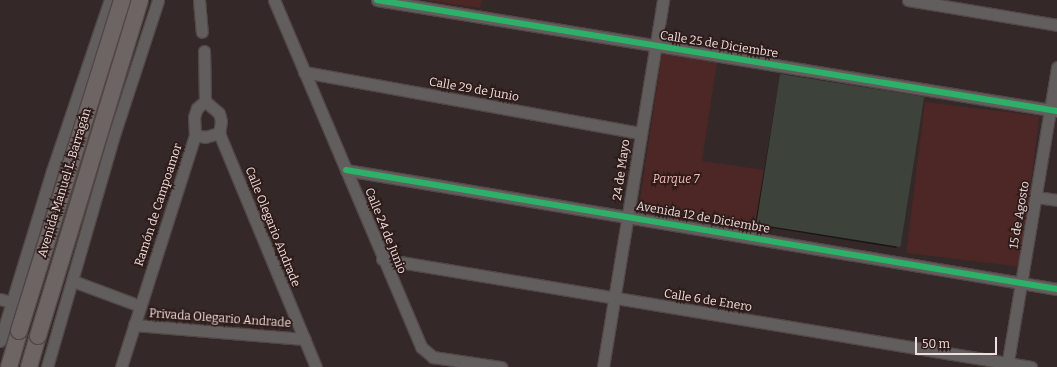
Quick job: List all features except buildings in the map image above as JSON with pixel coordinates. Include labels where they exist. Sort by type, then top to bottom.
[{"type":"highway","name":"Avenida Manuel L. Barragán","points":[[8,367],[122,0]]},
{"type":"highway","name":"Avenida Manuel L. Barragán","points":[[29,367],[140,0]]},
{"type":"street","points":[[0,341],[52,171],[70,123],[110,0]]},
{"type":"street","points":[[47,367],[114,135],[158,0]]},
{"type":"street","points":[[199,0],[202,32]]},
{"type":"street","name":"Calle 24 de Junio","points":[[274,0],[416,339],[421,347],[433,357],[501,367]]},
{"type":"street","name":"Calle 25 de Diciembre","points":[[377,0],[1054,110]]},
{"type":"street","name":"24 de Mayo","points":[[603,367],[629,217],[640,133],[663,0]]},
{"type":"street","points":[[908,0],[1057,25]]},
{"type":"street","points":[[204,50],[205,101]]},
{"type":"street","name":"15 de Agosto","points":[[1007,365],[1036,197],[1054,110],[1057,68]]},
{"type":"street","name":"Calle 29 de Junio","points":[[304,72],[640,133]]},
{"type":"street","name":"Calle Olegario Andrade","points":[[205,101],[219,114],[222,122],[219,133],[316,367]]},
{"type":"street","name":"Ramón de Campoamor","points":[[120,367],[195,135],[194,117],[197,108],[205,101]]},
{"type":"street","points":[[70,123],[75,138],[87,146],[104,143],[114,135]]},
{"type":"street","points":[[195,135],[205,137],[219,133]]},
{"type":"street","points":[[52,171],[69,163],[83,164],[90,167],[102,180]]},
{"type":"street","name":"Avenida 12 de Diciembre","points":[[346,170],[1057,289]]},
{"type":"street","points":[[1036,197],[1057,200]]},
{"type":"street","name":"Calle 6 de Enero","points":[[382,259],[1007,365],[1031,367]]},
{"type":"street","points":[[73,281],[140,306]]},
{"type":"street","points":[[0,299],[11,302]]},
{"type":"street","name":"Privada Olegario Andrade","points":[[134,325],[304,339]]},
{"type":"green space","points":[[425,0],[482,0],[480,8]]},
{"type":"green space","name":"Parque 7","points":[[662,54],[717,62],[702,161],[764,170],[755,224],[639,207]]},
{"type":"green space","points":[[925,102],[1039,116],[1021,267],[906,253]]},
{"type":"cycle path","points":[[377,0],[1057,111]]},
{"type":"cycle path","points":[[346,170],[1057,289]]}]
